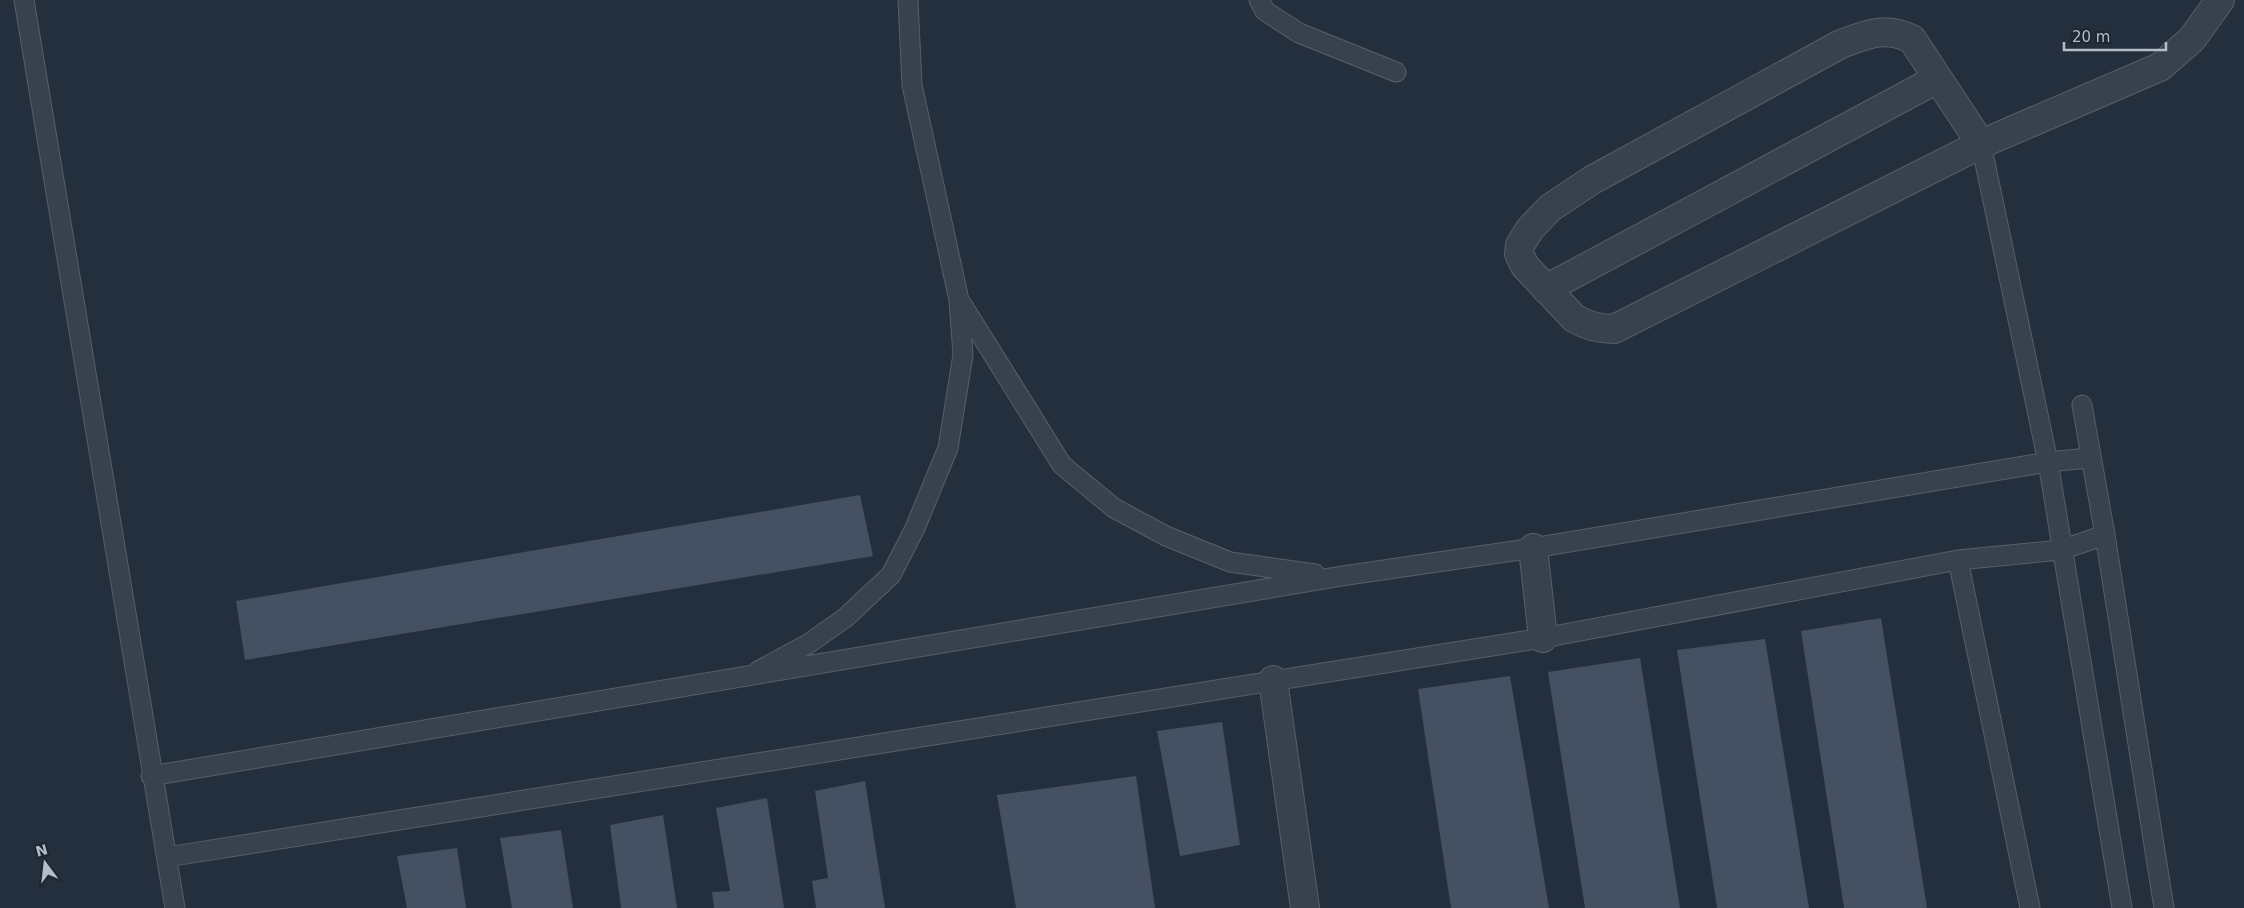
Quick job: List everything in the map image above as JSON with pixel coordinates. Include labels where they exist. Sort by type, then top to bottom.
[{"type":"street","points":[[1980,144],[1912,39],[1896,32],[1872,32],[1832,49],[1592,180],[1550,208],[1530,230],[1520,245],[1519,254],[1525,266],[1579,321],[1600,329],[1614,329],[1980,144],[2160,67],[2192,38],[2220,0]]},
{"type":"street","points":[[1546,289],[1937,79]]},
{"type":"street","points":[[1534,548],[1543,638]]},
{"type":"street","points":[[1274,680],[1305,908]]},
{"type":"lane","points":[[24,0],[151,776],[175,908]]},
{"type":"lane","points":[[744,678],[808,644],[845,618],[891,575],[915,528],[948,448],[963,354],[959,300],[912,85],[908,0]]},
{"type":"lane","points":[[1258,0],[1265,12],[1299,33],[1396,72]]},
{"type":"lane","points":[[1980,144],[2048,462],[2061,550],[2122,908]]},
{"type":"lane","points":[[959,300],[1062,465],[1114,508],[1166,536],[1230,562],[1288,572],[1342,576]]},
{"type":"lane","points":[[2082,405],[2105,535],[2164,908]]},
{"type":"lane","points":[[151,776],[744,678],[1342,576],[1534,548],[2048,462],[2090,458]]},
{"type":"lane","points":[[167,857],[1543,638],[1958,560],[2061,550],[2105,535]]},
{"type":"lane","points":[[1958,560],[2030,908]]},
{"type":"building","points":[[860,495],[873,556],[245,660],[236,601]]},
{"type":"building","points":[[1881,618],[1927,908],[1844,908],[1801,631]]},
{"type":"building","points":[[1765,639],[1809,908],[1717,908],[1677,650]]},
{"type":"building","points":[[1640,658],[1680,908],[1585,908],[1548,672]]},
{"type":"building","points":[[1510,676],[1549,908],[1451,908],[1418,689]]},
{"type":"building","points":[[1222,722],[1240,845],[1180,856],[1157,731]]},
{"type":"building","points":[[1136,776],[1155,908],[1016,908],[997,795]]},
{"type":"building","points":[[865,781],[885,908],[816,908],[812,881],[828,878],[815,791]]},
{"type":"building","points":[[767,798],[784,908],[714,908],[712,892],[730,891],[716,808]]},
{"type":"building","points":[[663,815],[677,908],[621,908],[610,825]]},
{"type":"building","points":[[561,830],[573,908],[512,908],[500,838]]},
{"type":"building","points":[[457,848],[466,908],[407,908],[397,856]]}]
